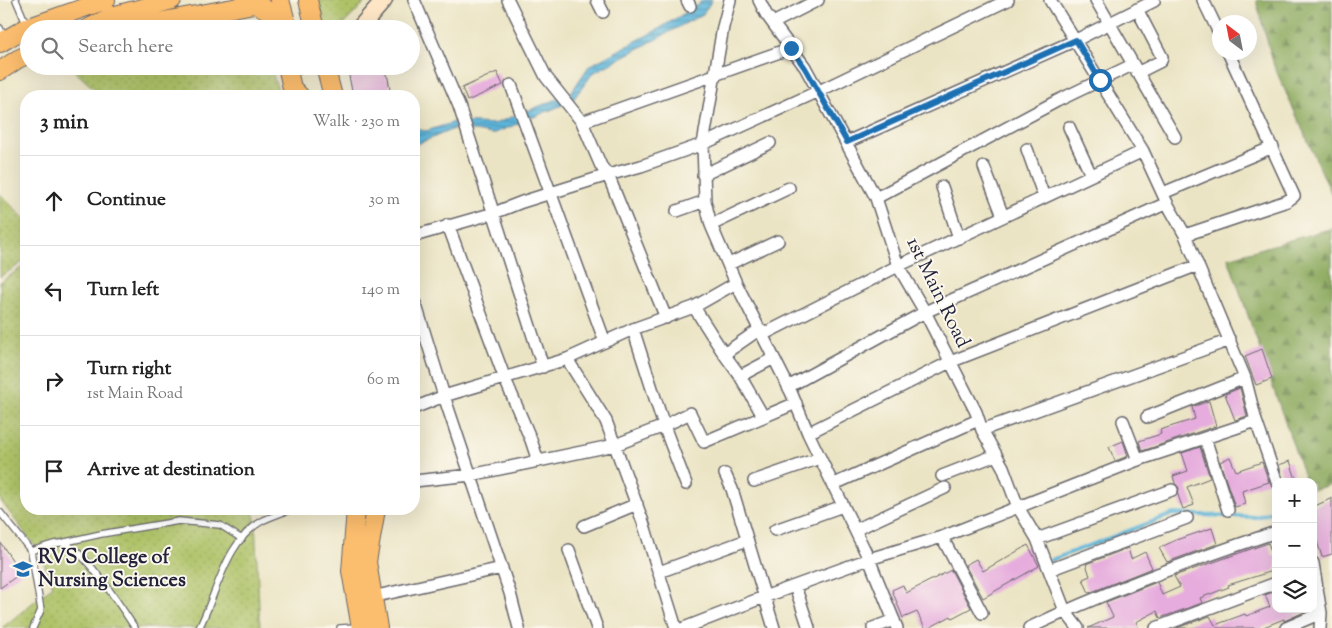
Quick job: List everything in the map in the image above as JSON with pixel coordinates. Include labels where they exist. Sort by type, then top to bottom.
[{"type":"main road","points":[[45,20],[79,4],[109,8],[172,0]]},
{"type":"main road","points":[[280,0],[286,20]]},
{"type":"main road","points":[[308,0],[313,20]]},
{"type":"main road","points":[[169,20],[254,4],[267,9],[274,20]]},
{"type":"main road","points":[[96,20],[109,8]]},
{"type":"main road","points":[[109,8],[128,20]]},
{"type":"main road","points":[[2,37],[20,31]]},
{"type":"main road","points":[[0,71],[20,58]]},
{"type":"main road","points":[[289,75],[294,90]]},
{"type":"main road","points":[[300,75],[304,90]]},
{"type":"main road","points":[[327,75],[331,90]]},
{"type":"main road","points":[[356,515],[351,570],[366,628]]},
{"type":"main road","points":[[366,628],[372,597],[367,562],[375,515]]},
{"type":"street","points":[[367,20],[384,0]]},
{"type":"street","points":[[414,0],[459,106],[543,367]]},
{"type":"street","points":[[508,0],[546,77],[582,122],[601,166],[608,175],[666,318]]},
{"type":"street","points":[[597,0],[603,12]]},
{"type":"street","points":[[730,0],[723,27],[703,144],[704,201],[711,225],[736,283],[796,403],[808,434],[869,559],[896,624],[873,628]]},
{"type":"street","name":"1st Main Road","points":[[759,0],[819,91],[876,198],[898,266],[925,312],[980,425],[1003,467],[1018,507],[1037,539],[1065,611],[1078,628]]},
{"type":"street","points":[[773,23],[818,0]]},
{"type":"street","points":[[420,234],[494,213],[703,144],[819,91],[1008,0]]},
{"type":"street","points":[[1050,0],[1143,151],[1185,235],[1245,378],[1256,421],[1276,478]]},
{"type":"street","points":[[1096,0],[1175,137]]},
{"type":"street","points":[[1203,0],[1212,19]]},
{"type":"street","points":[[847,142],[1076,40],[1154,1]]},
{"type":"street","points":[[79,4],[84,20]]},
{"type":"street","points":[[876,198],[1100,80],[1161,61],[1162,57],[1137,9]]},
{"type":"street","points":[[582,122],[791,48]]},
{"type":"street","points":[[1185,235],[1291,199],[1294,196],[1232,60]]},
{"type":"street","points":[[511,85],[605,342]]},
{"type":"street","points":[[1069,127],[1091,175]]},
{"type":"street","points":[[703,175],[770,143]]},
{"type":"street","points":[[788,387],[925,312],[1273,147]]},
{"type":"street","points":[[1027,149],[1044,197]]},
{"type":"street","points":[[724,354],[761,332],[1143,151]]},
{"type":"street","points":[[984,167],[1003,216]]},
{"type":"street","points":[[942,187],[959,238]]},
{"type":"street","points":[[711,225],[789,188]]},
{"type":"street","points":[[677,211],[704,201]]},
{"type":"street","points":[[448,225],[505,379],[538,461]]},
{"type":"street","points":[[729,264],[778,241]]},
{"type":"street","points":[[808,434],[950,362],[1198,265]]},
{"type":"street","points":[[420,406],[444,396],[567,359],[633,329],[694,307],[736,283]]},
{"type":"street","points":[[694,307],[740,376],[763,416]]},
{"type":"street","points":[[420,319],[510,593],[518,628]]},
{"type":"street","points":[[633,329],[664,426],[686,484]]},
{"type":"street","points":[[832,484],[980,425],[1230,340]]},
{"type":"street","points":[[740,376],[774,358]]},
{"type":"street","points":[[567,359],[606,421],[637,504],[676,628]]},
{"type":"street","points":[[1147,417],[1245,378]]},
{"type":"street","points":[[420,480],[470,475],[615,444],[664,426],[690,413],[704,442],[796,403]]},
{"type":"street","points":[[1123,421],[1138,460]]},
{"type":"street","points":[[684,628],[869,559],[942,537],[1138,460],[1256,421]]},
{"type":"street","points":[[1205,438],[1228,510]]},
{"type":"street","points":[[942,476],[996,455]]},
{"type":"street","points":[[754,482],[820,458]]},
{"type":"street","points":[[725,474],[732,489],[774,628]]},
{"type":"street","points":[[855,530],[945,488]]},
{"type":"street","points":[[1037,539],[1172,490]]},
{"type":"street","points":[[584,526],[637,504]]},
{"type":"street","points":[[775,530],[842,506]]},
{"type":"street","points":[[1049,570],[1187,518]]},
{"type":"street","points":[[1029,628],[1176,565],[1272,533]]},
{"type":"street","points":[[942,537],[982,613]]},
{"type":"street","points":[[659,572],[747,540]]},
{"type":"street","points":[[569,550],[597,628]]},
{"type":"street","points":[[372,597],[502,568]]},
{"type":"street","points":[[1314,568],[1321,613],[1320,628]]},
{"type":"street","points":[[1156,628],[1272,584]]},
{"type":"street","points":[[795,586],[809,628]]},
{"type":"street","points":[[1286,628],[1321,613]]},
{"type":"lane","points":[[16,0],[25,20]]},
{"type":"lane","points":[[0,512],[31,551],[41,610],[33,628]]},
{"type":"lane","points":[[200,628],[230,556],[242,539],[263,521],[278,515]]},
{"type":"lane","points":[[31,551],[101,534],[179,520],[220,525],[242,539]]},
{"type":"lane","points":[[61,543],[72,547],[82,556],[113,594],[135,628]]},
{"type":"lane","points":[[340,628],[366,628]]},
{"type":"green space","points":[[313,0],[367,0],[348,20],[319,20]]},
{"type":"green space","points":[[1257,0],[1332,0],[1332,195],[1274,66]]},
{"type":"green space","points":[[79,75],[273,75],[278,90],[95,90]]},
{"type":"green space","points":[[0,194],[20,214],[20,264],[0,277]]},
{"type":"green space","points":[[1332,228],[1332,484],[1317,489],[1317,478],[1305,478],[1228,258]]},
{"type":"green space","points":[[20,269],[20,515],[254,515],[260,628],[2,628],[53,586],[39,551],[0,500],[0,282]]},
{"type":"water","points":[[702,0],[712,0],[703,14],[593,73],[572,101],[493,134],[456,128],[420,143],[420,130],[426,131],[455,122],[494,124],[570,94],[589,66],[657,30],[698,5]]},
{"type":"building","points":[[497,72],[503,85],[467,101],[462,88]]},
{"type":"building","points":[[349,75],[386,75],[390,90],[352,90]]},
{"type":"building","points":[[1262,349],[1272,379],[1256,385],[1245,356]]},
{"type":"building","points":[[1240,388],[1247,416],[1235,420],[1225,394]]},
{"type":"building","points":[[1209,401],[1216,426],[1142,451],[1139,441],[1161,434],[1160,430],[1195,419],[1192,407]]},
{"type":"building","points":[[1123,441],[1128,456],[1115,461],[1109,447]]},
{"type":"building","points":[[1200,447],[1210,478],[1187,487],[1194,505],[1183,509],[1178,495],[1179,488],[1173,476],[1188,471],[1182,453]]},
{"type":"building","points":[[1230,457],[1236,471],[1262,462],[1269,482],[1242,491],[1245,504],[1235,507],[1220,462]]},
{"type":"building","points":[[1290,461],[1296,478],[1283,478],[1279,465]]},
{"type":"building","points":[[1332,498],[1332,554],[1322,557],[1317,541],[1317,505]]},
{"type":"building","points":[[1212,528],[1217,544],[1167,562],[1159,548],[1176,540]]},
{"type":"building","points":[[0,542],[21,573],[0,588]]},
{"type":"building","points":[[1268,543],[1272,553],[1272,571],[1228,585],[1229,587],[1200,598],[1202,603],[1160,618],[1157,611],[1136,622],[1139,628],[1088,628],[1113,617],[1106,602],[1157,582],[1162,595],[1180,587],[1174,576]]},
{"type":"building","points":[[1028,545],[1039,566],[983,598],[965,565],[976,559],[983,571]]},
{"type":"building","points":[[1128,548],[1131,559],[1145,552],[1152,568],[1089,593],[1083,579],[1090,576],[1086,564]]},
{"type":"building","points":[[951,570],[971,608],[929,628],[925,628],[917,612],[903,618],[892,590],[903,585],[906,593]]},
{"type":"building","points":[[1272,592],[1272,613],[1302,613],[1261,628],[1177,628],[1210,616],[1215,625],[1270,607],[1265,595]]},
{"type":"waterway","points":[[1051,560],[1173,514],[1257,517],[1272,511]]},
{"type":"place","name":"RVS College of Nursing Sciences","points":[[23,569]]},
{"type":"route","points":[[791,48],[819,91],[847,142],[1076,40],[1100,80]]}]
